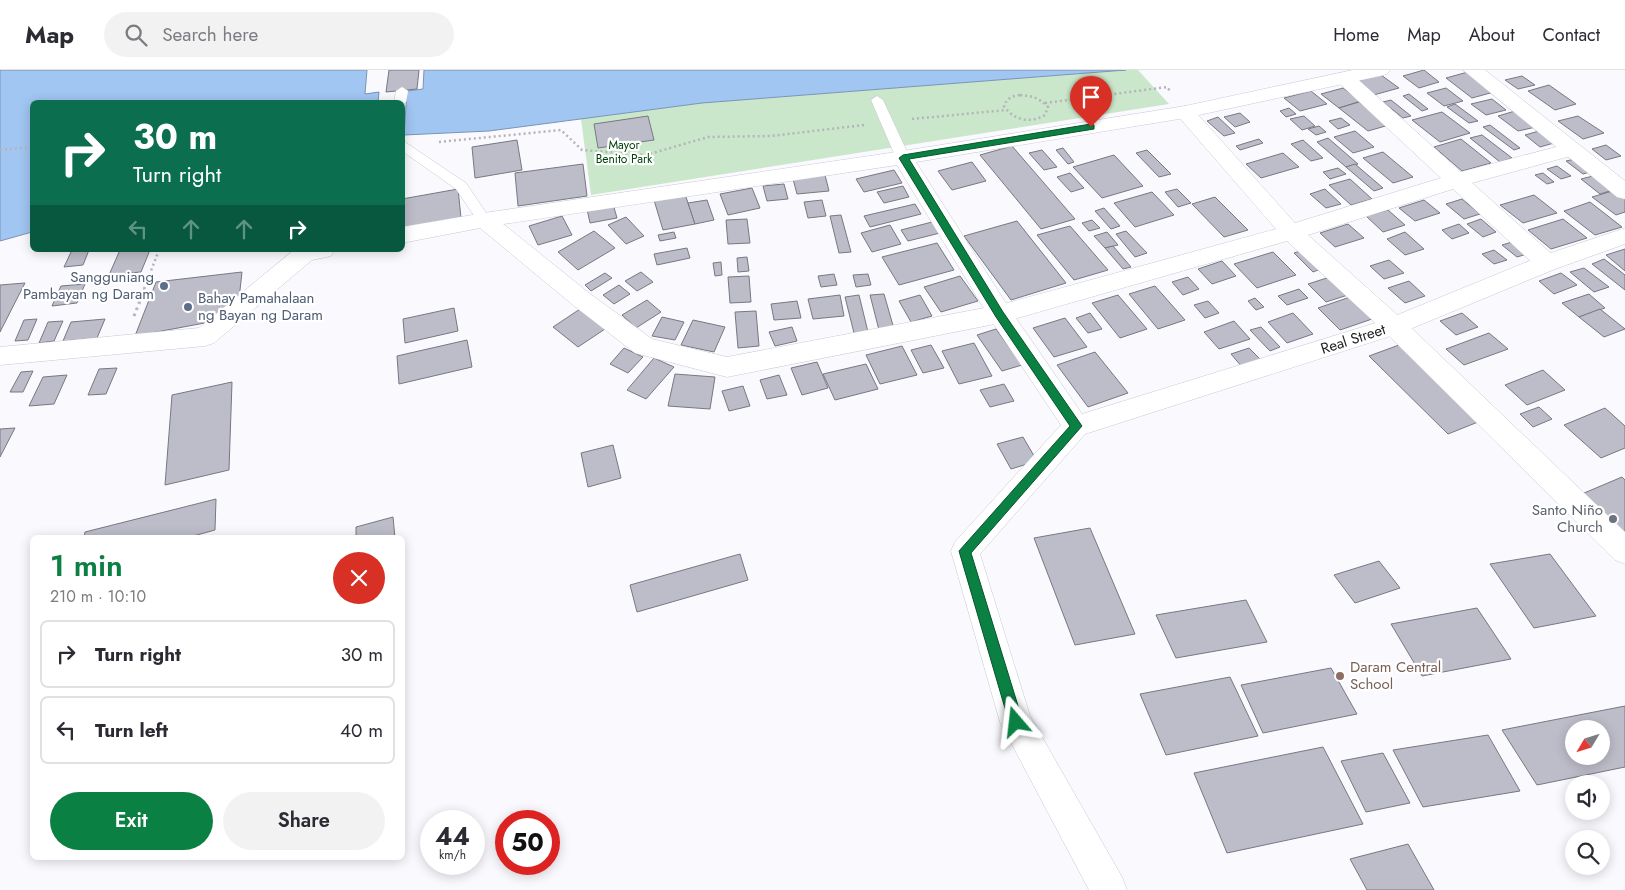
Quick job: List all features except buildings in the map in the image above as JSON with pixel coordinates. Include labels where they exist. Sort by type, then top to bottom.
[{"type":"street","points":[[405,234],[484,220],[903,158],[1186,112],[1342,74],[1380,70]]},
{"type":"street","points":[[1473,70],[1625,192]]},
{"type":"street","points":[[1342,74],[1547,263]]},
{"type":"street","points":[[1186,112],[1291,232],[1394,326],[1625,551]]},
{"type":"street","points":[[484,220],[581,299],[644,346],[727,367],[1000,314],[1291,232],[1456,180],[1570,148]]},
{"type":"street","points":[[903,158],[1000,314],[1076,426],[965,551],[1016,722],[1109,890]]},
{"type":"street","name":"Real Street","points":[[1076,426],[1394,326],[1547,263],[1625,236]]},
{"type":"street","points":[[0,356],[205,337],[306,253],[312,252]]},
{"type":"lane","points":[[876,100],[903,158]]},
{"type":"lane","points":[[405,146],[461,186],[484,220]]},
{"type":"path","points":[[405,145],[561,130],[582,150],[646,155],[708,137],[771,136],[1006,110],[1015,118],[1029,120],[1046,115],[1048,107],[1040,99],[1020,95],[1008,98],[1004,106],[1006,110]]},
{"type":"path","points":[[0,150],[30,147]]},
{"type":"path","points":[[124,345],[158,252]]},
{"type":"green space","name":"Mayor Benito Park","points":[[1138,70],[1169,104],[591,195],[581,119],[702,103]]},
{"type":"water","points":[[0,70],[367,70],[365,94],[379,92],[378,100],[30,100],[30,233],[0,241]]},
{"type":"water","points":[[424,70],[1126,70],[702,103],[489,131],[405,135],[407,91],[423,89]]},
{"type":"place","name":"Sangguniang Pambayan ng Daram","points":[[164,286]]},
{"type":"place","name":"Bahay Pamahalaan ng Bayan ng Daram","points":[[188,307]]},
{"type":"place","name":"Santo Niño Church","points":[[1613,519]]},
{"type":"place","name":"Daram Central School","points":[[1340,676]]},
{"type":"route","points":[[1016,722],[965,551],[1076,426],[1000,314],[903,158],[1091,127]]}]
